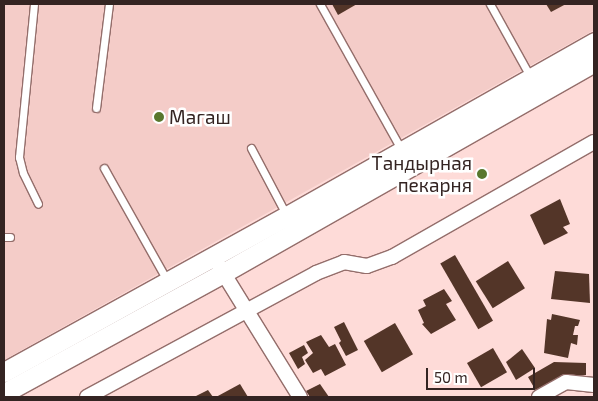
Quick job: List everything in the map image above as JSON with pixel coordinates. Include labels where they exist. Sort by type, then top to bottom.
[{"type":"main road","points":[[4,372],[168,282],[218,265],[287,216],[594,42]]},
{"type":"main road","points":[[4,393],[218,265],[593,64]]},
{"type":"street","points":[[87,397],[316,273],[344,262],[367,266],[392,257],[594,142]]},
{"type":"street","points":[[218,265],[300,397]]},
{"type":"street","points":[[539,397],[566,382],[594,385]]},
{"type":"lane","points":[[34,4],[19,157],[23,173],[38,204]]},
{"type":"lane","points":[[96,108],[109,4]]},
{"type":"lane","points":[[320,4],[402,151]]},
{"type":"lane","points":[[490,4],[531,78]]},
{"type":"lane","points":[[251,148],[287,216]]},
{"type":"lane","points":[[104,168],[168,282]]},
{"type":"shaded area","points":[[4,4],[594,4],[594,30],[4,360]]},
{"type":"building","points":[[332,4],[357,4],[338,15]]},
{"type":"building","points":[[546,4],[566,4],[551,12]]},
{"type":"building","points":[[560,199],[570,224],[563,227],[568,233],[544,245],[530,215]]},
{"type":"building","points":[[455,255],[493,321],[478,329],[440,264]]},
{"type":"building","points":[[508,261],[525,288],[493,308],[476,281]]},
{"type":"building","points":[[555,271],[589,274],[590,303],[551,299]]},
{"type":"building","points":[[444,289],[452,301],[446,304],[456,320],[431,334],[422,324],[424,323],[418,310],[426,306],[423,300]]},
{"type":"building","points":[[552,314],[580,320],[578,326],[575,326],[573,335],[578,335],[577,345],[571,343],[568,358],[544,353],[547,319],[551,320]]},
{"type":"building","points":[[344,322],[358,350],[346,356],[334,327]]},
{"type":"building","points":[[395,323],[413,354],[382,372],[364,341]]},
{"type":"building","points":[[321,335],[329,347],[335,344],[346,365],[325,376],[321,369],[313,373],[305,360],[313,353],[306,342]]},
{"type":"building","points":[[304,345],[308,353],[302,357],[305,364],[298,369],[289,353]]},
{"type":"building","points":[[493,348],[507,372],[481,387],[467,363]]},
{"type":"building","points":[[522,349],[535,368],[516,380],[506,362]]},
{"type":"building","points":[[554,362],[586,363],[586,375],[560,377],[536,391],[528,377]]},
{"type":"building","points":[[240,384],[248,397],[216,397]]},
{"type":"building","points":[[320,384],[329,397],[310,397],[306,391]]},
{"type":"building","points":[[208,390],[213,397],[194,397]]},
{"type":"place","name":"Магаш","points":[[159,117]]},
{"type":"place","name":"Тандырная пекарня","points":[[482,174]]}]
